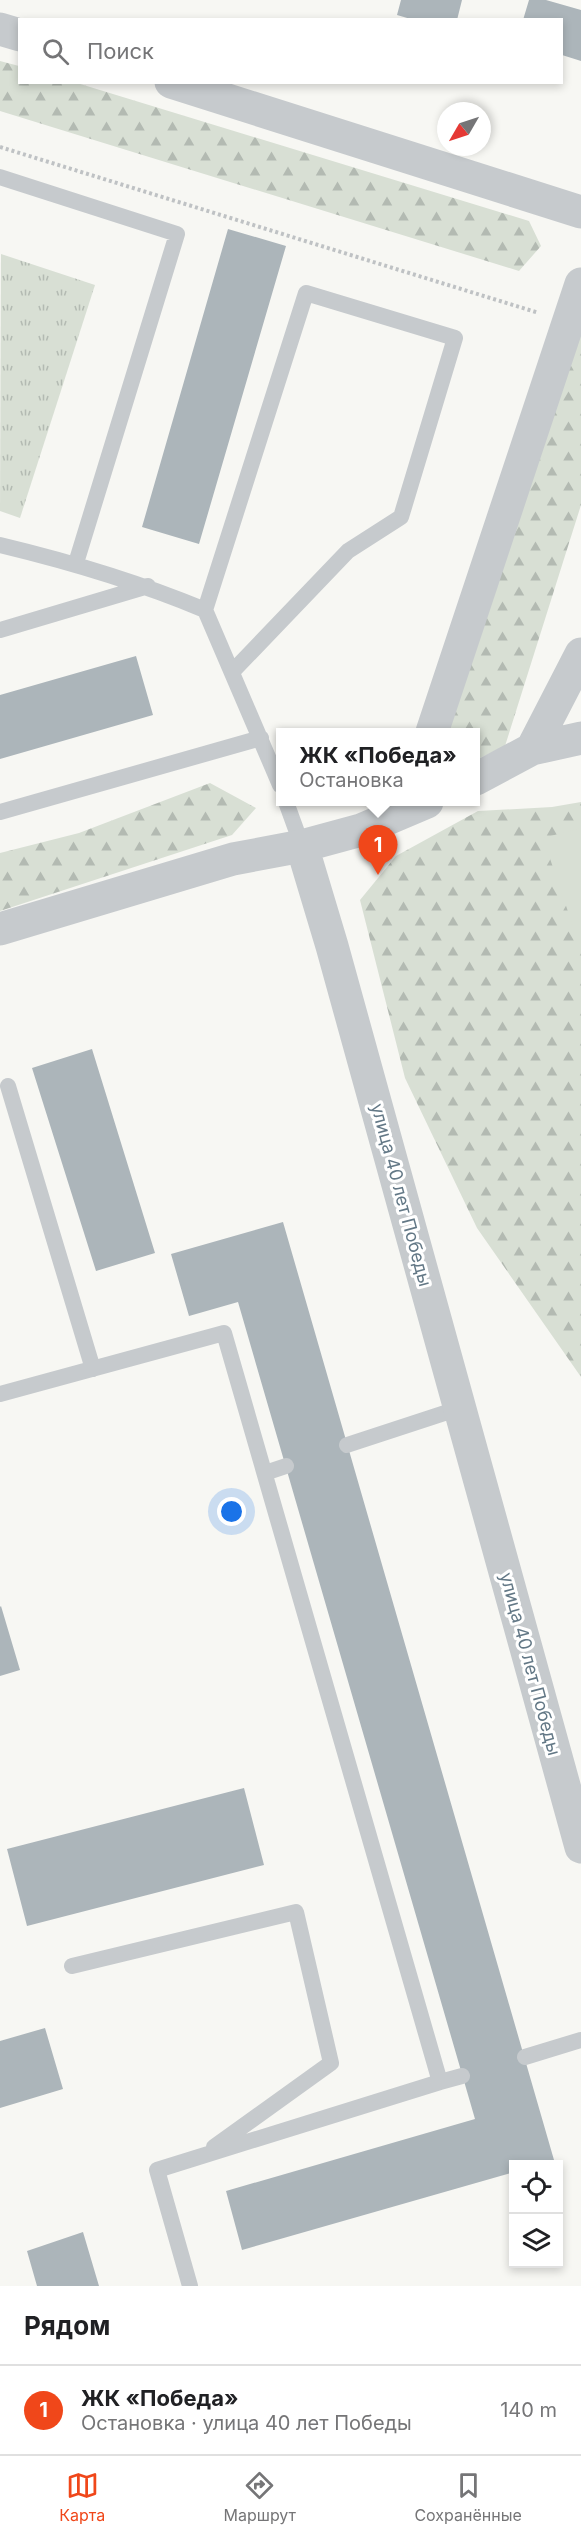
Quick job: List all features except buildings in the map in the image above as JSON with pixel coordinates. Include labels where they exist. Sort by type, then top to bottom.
[{"type":"street","points":[[0,28],[18,34]]},
{"type":"street","points":[[177,84],[581,212]]},
{"type":"street","points":[[433,728],[581,284]]},
{"type":"street","points":[[532,749],[581,654]]},
{"type":"street","points":[[480,777],[532,749],[581,738]]},
{"type":"street","points":[[361,830],[378,806]]},
{"type":"street","points":[[0,929],[233,859],[302,846],[361,830],[416,806]]},
{"type":"street","name":"улица 40 лет Победы","points":[[302,846],[336,958],[581,1847]]},
{"type":"lane","points":[[0,177],[177,234],[76,563]]},
{"type":"lane","points":[[233,671],[348,550],[401,517],[455,338],[306,292],[205,610],[276,775]]},
{"type":"lane","points":[[0,545],[76,563],[148,586],[205,610]]},
{"type":"lane","points":[[0,630],[148,586]]},
{"type":"lane","points":[[0,812],[261,738]]},
{"type":"lane","points":[[288,806],[302,846]]},
{"type":"lane","points":[[8,1086],[93,1369]]},
{"type":"lane","points":[[0,1395],[224,1333],[440,2082]]},
{"type":"lane","points":[[347,1445],[460,1407]]},
{"type":"lane","points":[[265,1473],[286,1466]]},
{"type":"lane","points":[[72,1966],[296,1912],[331,2063],[201,2156]]},
{"type":"lane","points":[[525,2057],[581,2040]]},
{"type":"lane","points":[[190,2286],[157,2170],[462,2076]]},
{"type":"path","points":[[0,147],[568,322]]},
{"type":"green space","points":[[0,61],[18,66],[18,84],[80,84],[529,221],[541,246],[519,271],[0,111]]},
{"type":"green space","points":[[1,254],[95,285],[20,518],[0,511]]},
{"type":"green space","points":[[581,313],[581,505],[505,746],[480,758],[480,728],[446,728]]},
{"type":"green space","points":[[210,783],[256,808],[232,835],[0,911],[0,853],[79,833]]},
{"type":"green space","points":[[581,802],[581,1377],[477,1228],[405,1078],[360,900],[396,856],[478,811],[552,807]]},
{"type":"green space","points":[[581,828],[581,950],[543,838]]},
{"type":"place","name":"ЖК «Победа»","points":[[378,875]]}]
